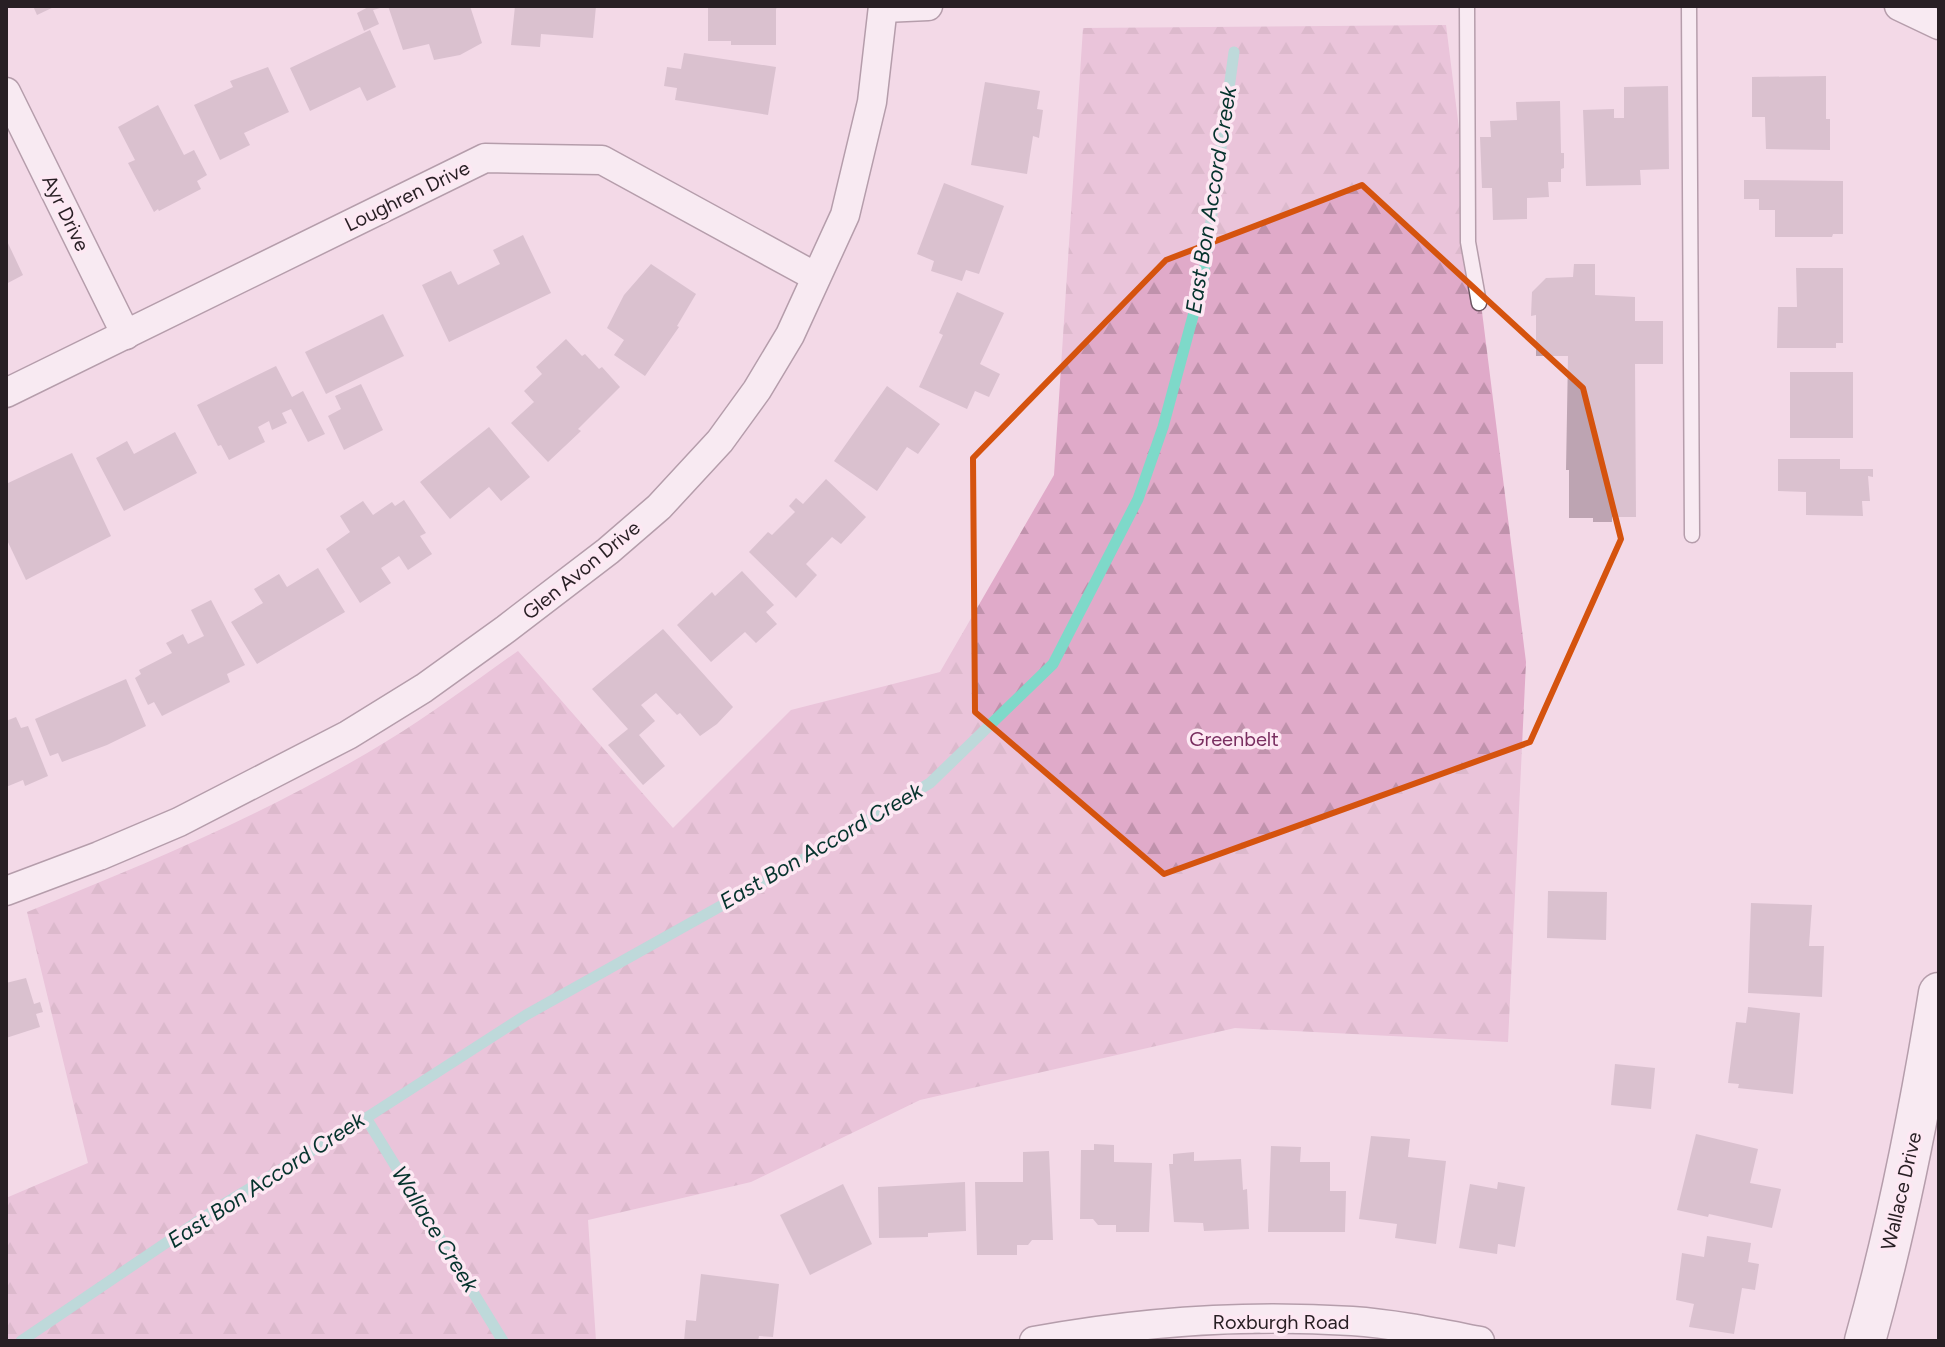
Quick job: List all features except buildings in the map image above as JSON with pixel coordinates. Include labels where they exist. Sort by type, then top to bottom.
[{"type":"street","points":[[883,7],[928,6]]},
{"type":"street","points":[[1899,6],[1939,25]]},
{"type":"street","name":"Glen Avon Drive","points":[[6,891],[179,822],[348,735],[424,688],[543,602],[659,507],[720,441],[757,390],[790,335],[845,215],[872,102],[883,7]]},
{"type":"street","name":"Ayr Drive","points":[[6,92],[126,335]]},
{"type":"street","name":"Loughren Drive","points":[[6,393],[485,158],[602,160],[816,277]]},
{"type":"street","name":"Wallace Drive","points":[[1865,1341],[1901,1196],[1939,993]]},
{"type":"street","name":"Roxburgh Road","points":[[1034,1341],[1169,1323],[1259,1320],[1353,1321],[1480,1341]]},
{"type":"lane","points":[[1467,6],[1468,242],[1479,303]]},
{"type":"lane","points":[[1689,6],[1692,535]]},
{"type":"highlighted area","points":[[1362,185],[1583,388],[1621,539],[1530,742],[1164,874],[975,712],[973,458],[1166,260]]},
{"type":"green space","name":"Greenbelt","points":[[1446,25],[1526,662],[1508,1042],[1235,1028],[920,1100],[751,1182],[588,1220],[596,1341],[6,1341],[6,1198],[88,1163],[27,912],[165,854],[300,790],[404,731],[518,651],[673,828],[791,710],[940,672],[1054,475],[1083,28]]},
{"type":"waterway","name":"East Bon Accord Creek","points":[[21,1341],[219,1207],[366,1118],[526,1015],[787,869],[930,783],[1053,664],[1138,499],[1163,427],[1203,279],[1234,52]]},
{"type":"waterway","name":"Wallace Creek","points":[[366,1118],[503,1341]]}]
